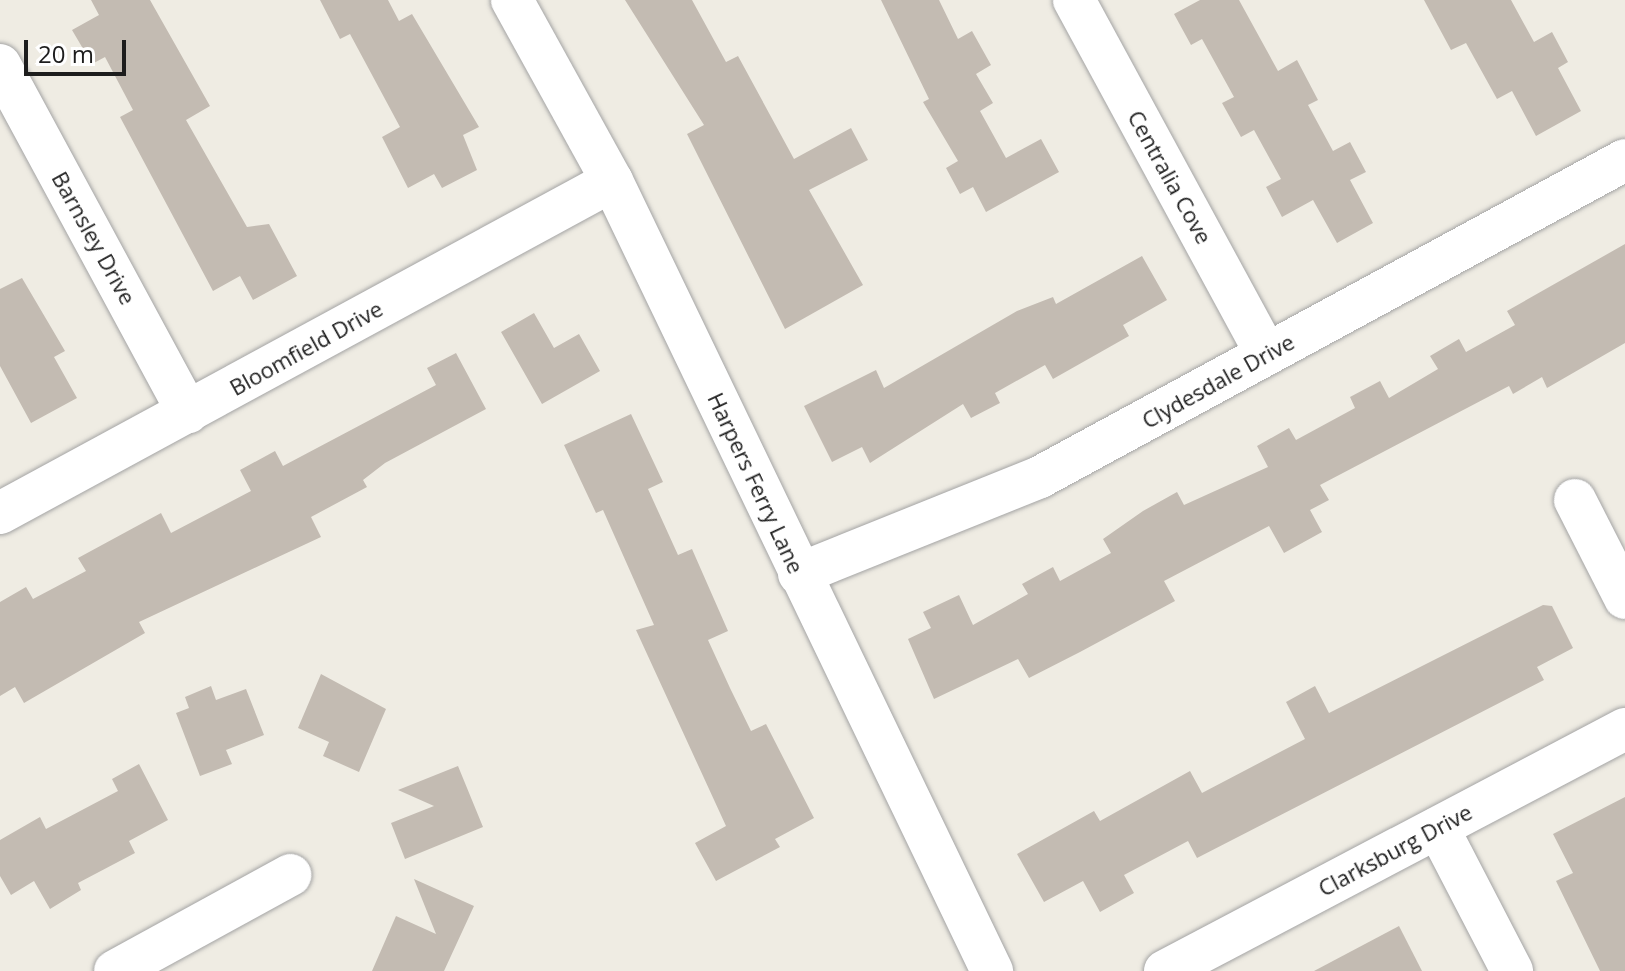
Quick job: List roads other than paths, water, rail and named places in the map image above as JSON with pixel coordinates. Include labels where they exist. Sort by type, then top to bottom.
[{"type":"street","name":"Harpers Ferry Lane","points":[[512,0],[612,181],[992,971]]},
{"type":"street","name":"Centralia Cove","points":[[1074,0],[1266,354]]},
{"type":"street","name":"Barnsley Drive","points":[[0,65],[188,412]]},
{"type":"street","name":"Clydesdale Drive","points":[[799,574],[1040,477],[1625,160]]},
{"type":"street","name":"Bloomfield Drive","points":[[0,513],[612,181]]},
{"type":"street","points":[[1575,500],[1625,598]]},
{"type":"street","name":"Clarksburg Drive","points":[[1165,971],[1625,729]]},
{"type":"street","points":[[1438,828],[1512,971]]},
{"type":"street","points":[[115,971],[290,875]]}]
